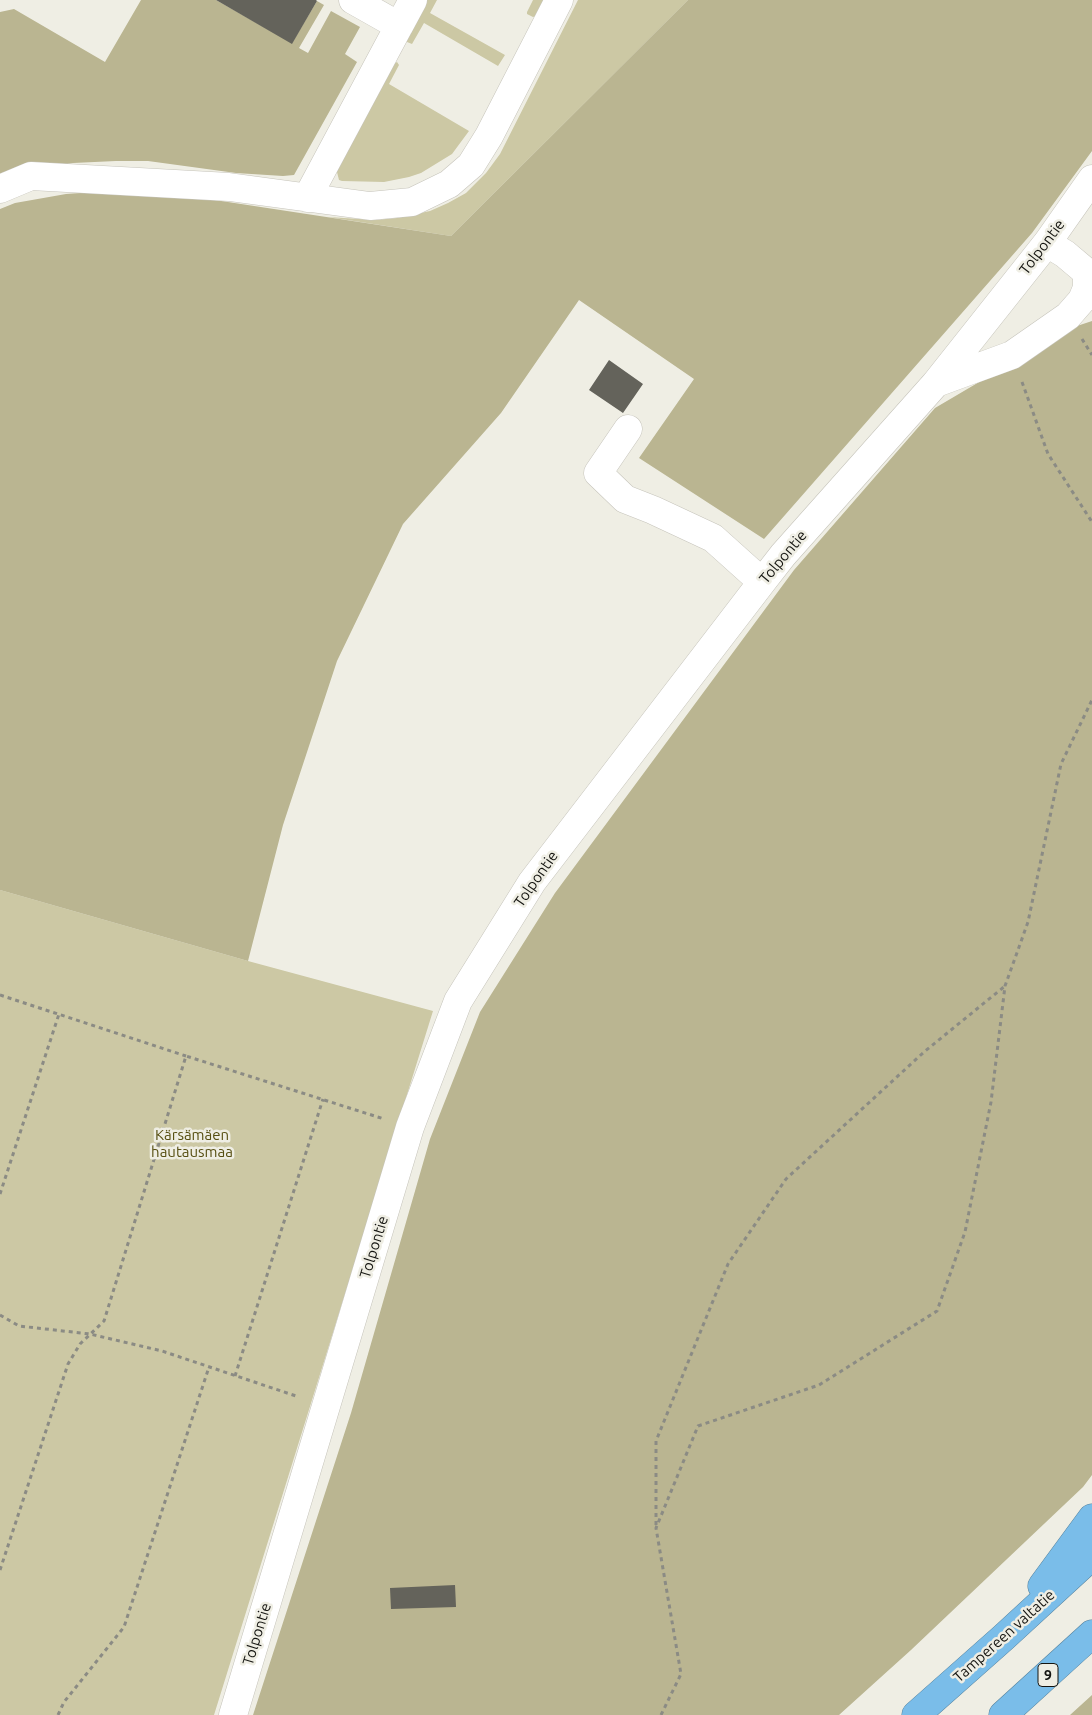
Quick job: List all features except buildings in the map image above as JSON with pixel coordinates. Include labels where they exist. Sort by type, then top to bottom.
[{"type":"highway","points":[[1004,1638],[1092,1518]]},
{"type":"highway","name":"Tampereen valtatie","points":[[916,1715],[1004,1638],[1092,1556]]},
{"type":"highway","name":"9","points":[[1003,1715],[1092,1634]]},
{"type":"street","points":[[354,0],[399,26]]},
{"type":"street","points":[[307,198],[413,0]]},
{"type":"street","points":[[0,189],[31,176],[228,187],[370,206],[412,202],[450,184],[471,165],[489,136],[559,0]]},
{"type":"street","name":"Tolpontie","points":[[233,1715],[410,1127],[458,1001],[532,882],[762,582],[783,555],[936,382],[1047,243],[1092,179]]},
{"type":"street","points":[[936,382],[1012,355],[1068,316],[1082,300],[1090,278],[1080,265],[1047,243]]},
{"type":"street","points":[[628,429],[598,473],[625,499],[654,510],[713,538],[762,582]]},
{"type":"path","points":[[1012,355],[1048,454],[1092,522]]},
{"type":"path","points":[[656,1528],[698,1426],[819,1385],[937,1311],[965,1232],[991,1102],[1005,986],[1028,922],[1061,764],[1092,702]]},
{"type":"path","points":[[662,1715],[681,1674],[656,1528],[656,1441],[728,1264],[786,1179],[924,1052],[1005,986]]},
{"type":"path","points":[[0,995],[410,1127]]},
{"type":"path","points":[[0,1194],[59,1014]]},
{"type":"path","points":[[0,1570],[68,1364],[80,1344],[104,1321],[186,1056]]},
{"type":"path","points":[[235,1376],[323,1099]]},
{"type":"path","points":[[0,1315],[19,1326],[90,1334],[162,1351],[326,1406]]},
{"type":"path","points":[[58,1715],[64,1702],[124,1627],[209,1367]]},
{"type":"green space","points":[[427,0],[437,0],[430,13],[505,55],[498,66],[424,23],[412,44],[407,42],[405,39]]},
{"type":"green space","points":[[533,0],[544,0],[536,16],[533,17],[527,14],[527,12]]},
{"type":"green space","points":[[578,0],[688,0],[451,236],[328,217],[375,220],[397,218],[430,211],[466,193],[486,173],[500,154]]},
{"type":"green space","points":[[397,62],[399,65],[389,84],[469,131],[452,154],[421,173],[384,182],[339,180],[336,168],[390,66]]},
{"type":"green space","name":"Kärsämäen hautausmaa","points":[[0,890],[248,961],[433,1011],[214,1715],[0,1715]]},
{"type":"shaded area","points":[[141,0],[216,0],[292,43],[317,1],[324,5],[299,48],[308,53],[331,11],[360,27],[345,54],[357,62],[294,175],[236,173],[148,161],[116,161],[73,163],[37,168],[0,177],[0,12],[14,9],[105,62]]},
{"type":"shaded area","points":[[688,0],[1092,0],[1092,151],[1032,233],[764,539],[639,458],[694,379],[579,300],[501,413],[403,524],[337,661],[283,825],[248,961],[0,890],[0,209],[15,203],[66,194],[122,190],[182,195],[451,236]]},
{"type":"shaded area","points":[[1092,321],[1092,1475],[1083,1487],[911,1650],[839,1715],[253,1715],[351,1413],[430,1139],[480,1012],[555,893],[794,570],[935,408],[1071,328]]},
{"type":"shaded area","points":[[1092,1695],[1092,1715],[1070,1715]]}]
